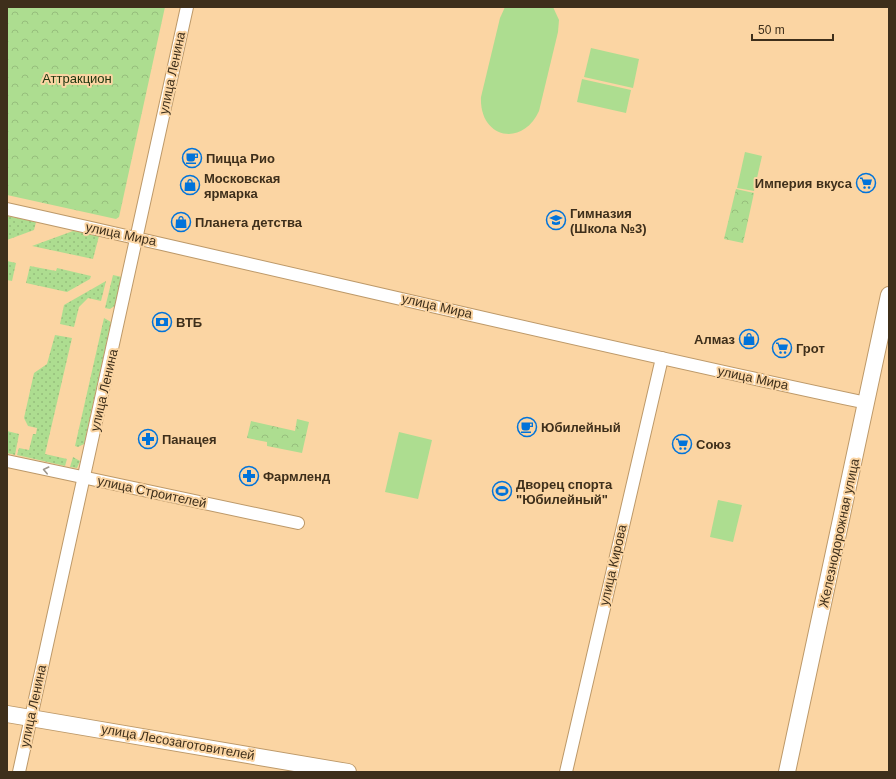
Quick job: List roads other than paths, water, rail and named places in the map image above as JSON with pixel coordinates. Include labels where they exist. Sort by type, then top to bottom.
[{"type":"main road","name":"Железнодорожная улица","points":[[787,772],[889,295]]},
{"type":"main road","name":"улица Лесозаготовителей","points":[[7,714],[348,772]]},
{"type":"street","name":"улица Ленина","points":[[19,772],[187,7]]},
{"type":"street","name":"улица Мира","points":[[7,209],[662,358],[867,403]]},
{"type":"street","name":"улица Кирова","points":[[566,772],[662,358]]},
{"type":"street","name":"улица Строителей","points":[[7,461],[298,523]]},
{"type":"place","name":"Пицца Рио","points":[[192,158]]},
{"type":"place","name":"Империя вкуса","points":[[866,183]]},
{"type":"place","name":"Московская ярмарка","points":[[190,185]]},
{"type":"place","name":"Гимназия (Школа №3)","points":[[556,220]]},
{"type":"place","name":"Планета детства","points":[[181,222]]},
{"type":"place","name":"ВТБ","points":[[162,322]]},
{"type":"place","name":"Алмаз","points":[[749,339]]},
{"type":"place","name":"Грот","points":[[782,348]]},
{"type":"place","name":"Юбилейный","points":[[527,427]]},
{"type":"place","name":"Панацея","points":[[148,439]]},
{"type":"place","name":"Союз","points":[[682,444]]},
{"type":"place","name":"Фармленд","points":[[249,476]]},
{"type":"place","name":"Дворец спорта \"Юбилейный\"","points":[[502,491]]},
{"type":"park label","name":"Аттракцион","points":[[77,78]]}]
